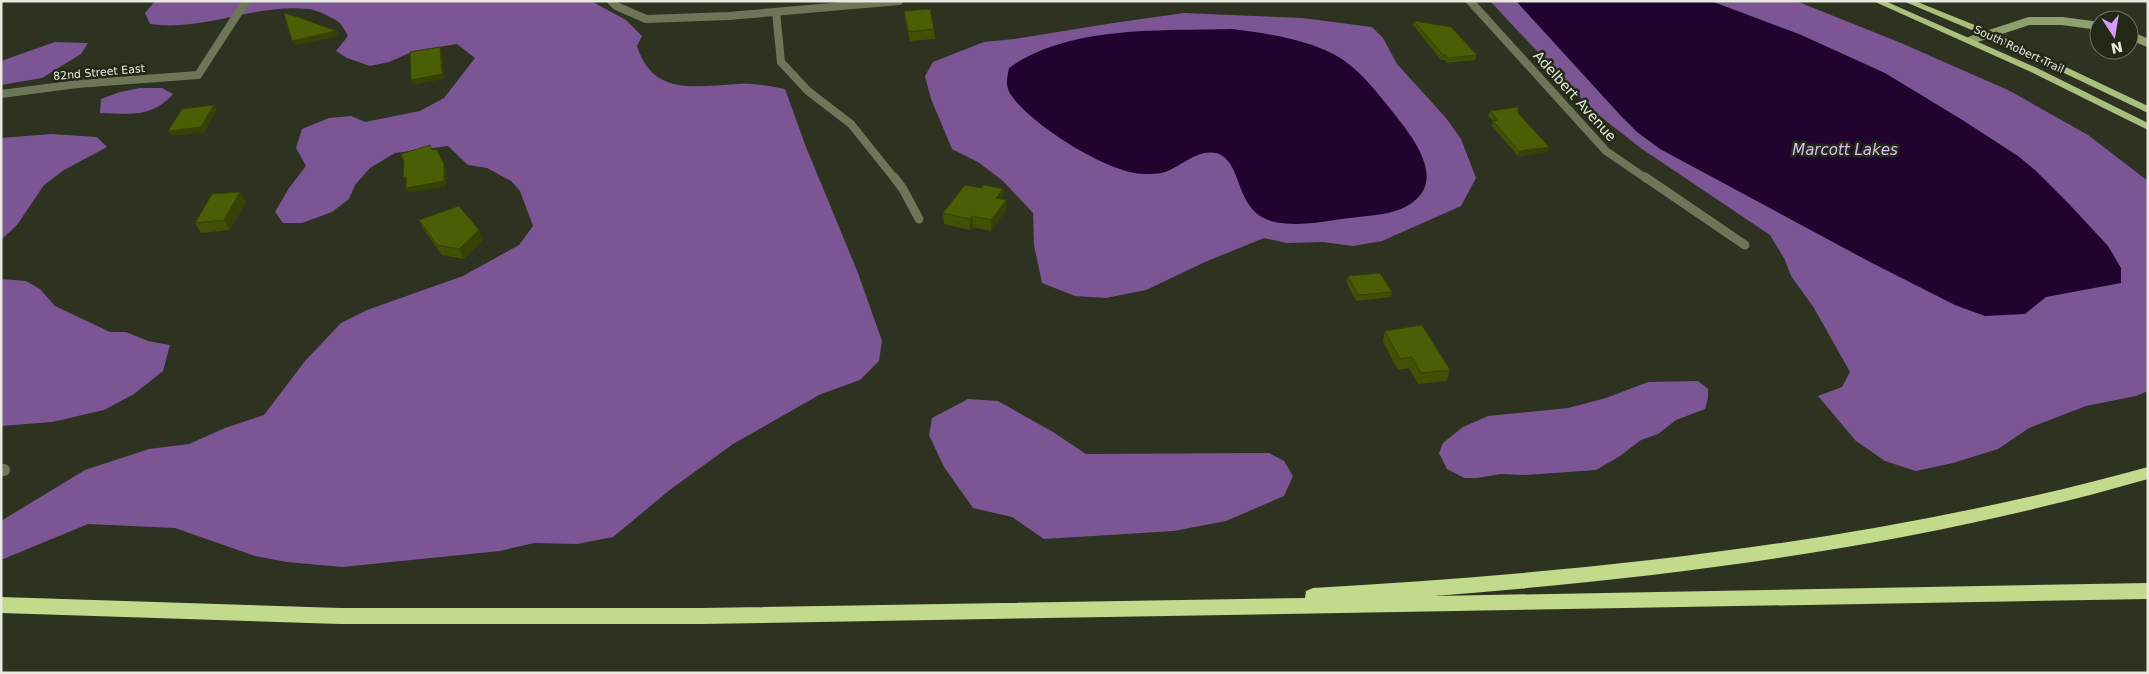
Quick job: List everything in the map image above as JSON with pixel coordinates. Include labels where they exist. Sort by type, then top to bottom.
[{"type":"highway","points":[[702,616],[1232,600],[1408,591],[1532,580],[1823,546],[1992,513],[2148,473]]},
{"type":"highway","points":[[1,605],[340,616],[702,616],[2148,591]]},
{"type":"main road","name":"South Robert Trail","points":[[1877,1],[1970,40],[2074,89],[2148,127]]},
{"type":"main road","name":"South Robert Trail","points":[[1907,1],[1989,34],[2148,110]]},
{"type":"street","name":"82nd Street East","points":[[1,94],[77,84],[198,75],[246,1]]},
{"type":"street","points":[[611,1],[616,6],[646,19],[729,16],[899,1]]},
{"type":"street","name":"Adelbert Avenue","points":[[1470,1],[1606,151],[1745,245]]},
{"type":"street","points":[[776,12],[781,62],[808,92],[851,124],[903,189],[919,219]]},
{"type":"street","points":[[1970,40],[2029,21],[2062,20],[2089,24]]},
{"type":"shaded area","points":[[155,1],[591,1],[626,20],[642,36],[637,46],[644,62],[654,74],[665,81],[678,85],[692,86],[750,84],[785,89],[806,147],[858,273],[882,341],[879,361],[860,380],[821,394],[733,444],[671,489],[613,537],[577,544],[534,543],[500,551],[342,567],[287,562],[255,556],[175,528],[88,524],[1,560],[1,521],[85,470],[149,449],[189,444],[225,428],[264,415],[305,361],[341,323],[367,310],[463,276],[519,245],[533,226],[520,191],[511,181],[487,168],[468,165],[448,146],[395,153],[370,168],[355,185],[349,199],[332,212],[302,223],[283,223],[275,212],[289,188],[306,166],[296,148],[302,129],[329,118],[351,116],[365,122],[420,111],[444,98],[475,58],[457,44],[414,51],[389,62],[370,66],[347,58],[336,51],[348,36],[340,23],[325,14],[309,9],[269,10],[190,24],[150,24],[145,13]]},
{"type":"shaded area","points":[[1490,1],[1796,1],[1901,43],[2010,91],[2088,135],[2148,181],[2148,391],[2136,396],[2086,406],[2029,428],[1998,449],[1953,463],[1916,471],[1885,461],[1856,441],[1818,396],[1842,387],[1850,372],[1814,308],[1791,276],[1785,260],[1770,235],[1642,149],[1592,110]]},
{"type":"shaded area","points":[[1184,13],[1302,18],[1372,27],[1383,38],[1397,64],[1446,118],[1461,139],[1476,178],[1461,206],[1382,241],[1353,246],[1323,242],[1287,243],[1264,238],[1205,262],[1146,290],[1106,298],[1075,296],[1042,283],[1034,245],[1033,213],[1003,181],[978,162],[952,149],[931,99],[925,76],[933,62],[984,42]]},
{"type":"shaded area","points":[[55,42],[88,43],[81,54],[42,78],[1,85],[1,61]]},
{"type":"shaded area","points":[[140,88],[162,88],[173,94],[165,102],[148,111],[130,114],[100,113],[101,99],[120,92]]},
{"type":"shaded area","points":[[51,134],[97,137],[107,147],[64,170],[44,185],[17,225],[1,240],[1,138]]},
{"type":"shaded area","points":[[1,279],[26,281],[40,289],[55,306],[110,332],[126,332],[148,341],[170,345],[163,371],[134,394],[104,410],[52,422],[1,426]]},
{"type":"shaded area","points":[[1698,381],[1708,389],[1705,409],[1676,420],[1658,434],[1641,440],[1620,456],[1596,470],[1526,475],[1501,474],[1464,478],[1447,469],[1439,453],[1443,443],[1463,427],[1488,416],[1568,408],[1606,398],[1648,382]]},
{"type":"shaded area","points":[[968,399],[998,401],[1053,432],[1086,454],[1269,453],[1284,461],[1293,476],[1284,496],[1226,521],[1174,531],[1044,539],[1012,517],[973,508],[944,467],[929,435],[932,418]]},
{"type":"water","name":"Marcott Lakes","points":[[1516,1],[1711,1],[1799,34],[1885,73],[1964,121],[2018,156],[2035,170],[2108,246],[2121,268],[2121,283],[2046,297],[2025,314],[1985,316],[1955,305],[1870,262],[1660,149],[1637,132],[1621,116]]},
{"type":"water","points":[[1232,29],[1307,43],[1334,55],[1359,73],[1410,135],[1424,162],[1427,176],[1424,188],[1416,199],[1401,209],[1376,215],[1300,224],[1271,221],[1259,215],[1250,206],[1231,165],[1225,158],[1216,153],[1203,153],[1163,173],[1145,174],[1130,172],[1112,166],[1072,146],[1035,120],[1021,107],[1008,89],[1007,78],[1009,68],[1033,54],[1059,44],[1087,37],[1116,33]]},
{"type":"building","points":[[930,9],[934,29],[909,32],[904,11]]},
{"type":"building","points":[[284,13],[301,18],[336,31],[292,41]]},
{"type":"building","points":[[1414,21],[1451,27],[1477,55],[1449,58],[1443,55]]},
{"type":"building","points":[[440,47],[442,74],[411,80],[410,52]]},
{"type":"building","points":[[214,105],[201,127],[168,131],[182,109]]},
{"type":"building","points":[[1518,107],[1518,113],[1549,147],[1519,151],[1493,121],[1498,120],[1490,111]]},
{"type":"building","points":[[430,145],[432,150],[437,150],[444,164],[444,181],[406,188],[406,177],[403,177],[404,162],[401,154]]},
{"type":"building","points":[[965,185],[982,188],[984,185],[1003,189],[996,198],[1006,200],[991,220],[972,216],[970,219],[943,213]]},
{"type":"building","points":[[240,192],[224,220],[195,223],[212,194]]},
{"type":"building","points":[[459,206],[479,230],[459,249],[437,245],[419,220]]},
{"type":"building","points":[[1380,273],[1392,292],[1358,295],[1348,276]]},
{"type":"building","points":[[1422,325],[1450,370],[1421,373],[1412,357],[1400,359],[1385,331]]}]
